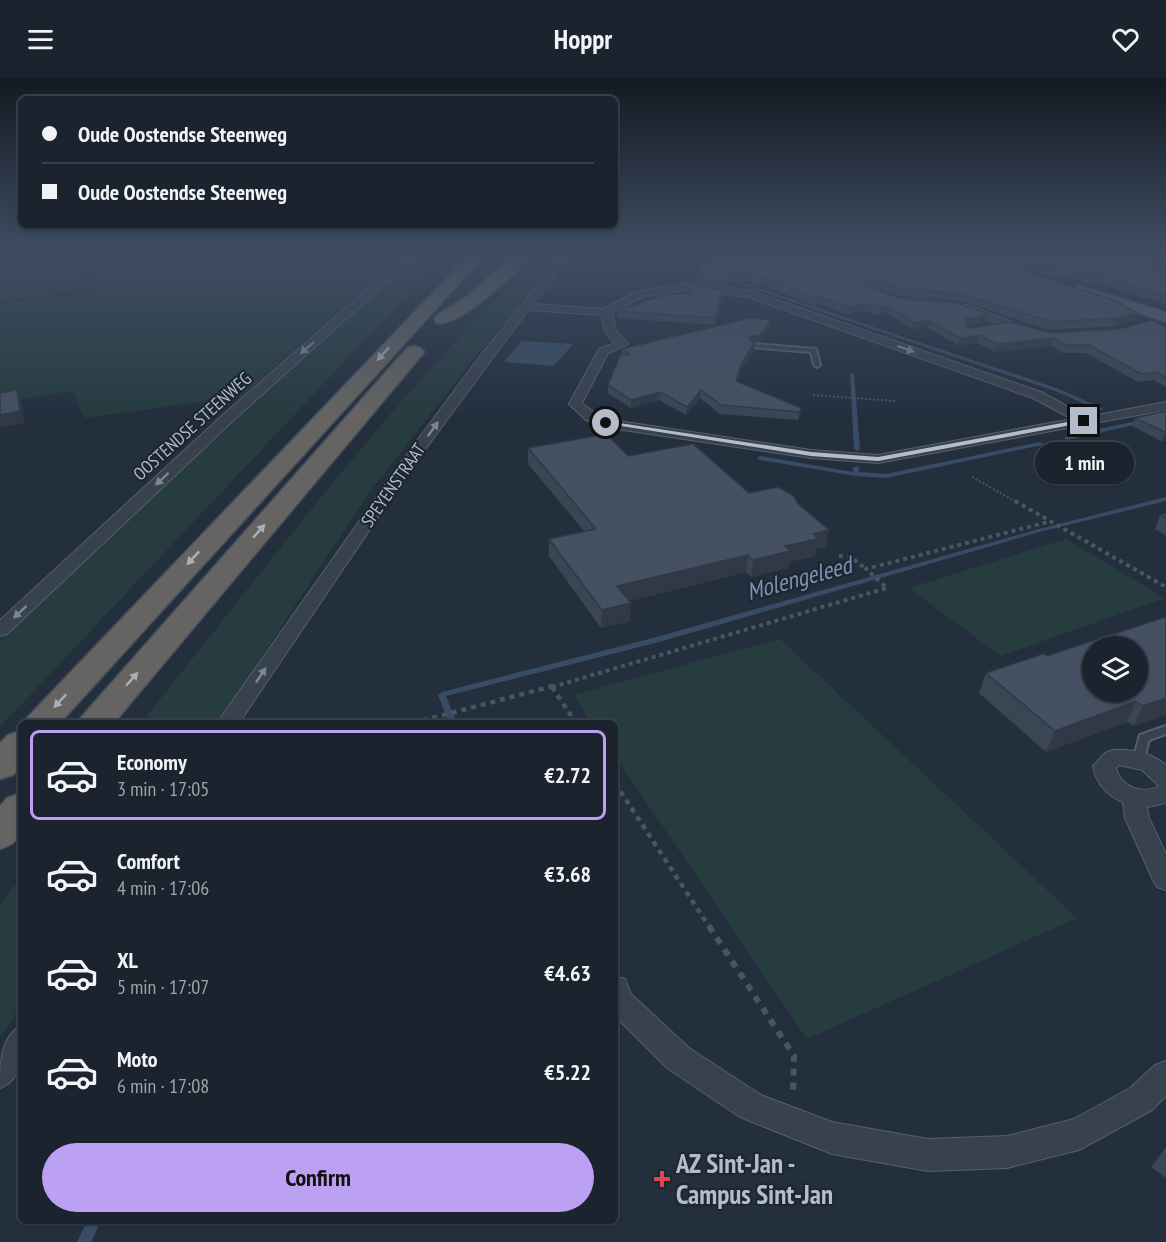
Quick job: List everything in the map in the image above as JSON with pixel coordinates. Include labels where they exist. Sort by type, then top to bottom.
[{"type":"highway","points":[[43,720],[427,308]]},
{"type":"highway","points":[[97,720],[452,308]]},
{"type":"highway","points":[[443,319],[460,308]]},
{"type":"highway","points":[[0,766],[18,747]]},
{"type":"highway","points":[[0,834],[18,812]]},
{"type":"main road","points":[[1138,308],[1166,317]]},
{"type":"street","name":"OOSTENDSE STEENWEG","points":[[0,630],[230,416],[352,308]]},
{"type":"street","name":"SPEYENSTRAAT","points":[[230,720],[404,468],[485,357],[526,308]]},
{"type":"street","points":[[548,308],[606,312],[613,308]]},
{"type":"street","points":[[791,308],[1037,395],[1084,421]]},
{"type":"street","points":[[964,308],[1041,334]]},
{"type":"street","points":[[606,312],[611,332],[622,344],[603,351],[575,404],[582,412],[606,423],[811,454],[878,459],[1166,406]]},
{"type":"street","points":[[1144,323],[1166,317]]},
{"type":"street","points":[[980,328],[1008,324]]},
{"type":"street","points":[[1166,780],[1152,766],[1139,760],[1113,758],[1104,766],[1107,780],[1123,792],[1136,807],[1166,880]]},
{"type":"street","points":[[1136,807],[1166,792]]},
{"type":"street","points":[[618,998],[678,1058],[751,1106],[832,1138],[928,1155],[1007,1152],[1078,1134],[1141,1100],[1166,1075]]},
{"type":"street","points":[[0,1074],[18,1046]]},
{"type":"lane","points":[[753,346],[814,350],[817,365]]},
{"type":"lane","points":[[1139,760],[1144,738],[1166,730]]},
{"type":"path","points":[[813,395],[895,401]]},
{"type":"path","points":[[972,477],[1166,587]]},
{"type":"path","points":[[866,569],[1048,522]]},
{"type":"path","points":[[424,720],[552,687],[887,588],[851,557],[839,556]]},
{"type":"path","points":[[552,687],[574,720]]},
{"type":"path","points":[[618,788],[794,1056],[793,1123]]},
{"type":"green space","points":[[0,308],[342,308],[242,396],[84,418],[73,391],[0,403]]},
{"type":"green space","points":[[359,308],[396,308],[0,727],[0,641],[84,560]]},
{"type":"green space","points":[[487,308],[518,308],[473,359],[369,493],[220,720],[143,720],[334,481],[435,364]]},
{"type":"green space","points":[[1066,539],[1165,598],[1000,656],[909,588]]},
{"type":"green space","points":[[780,639],[1077,918],[807,1039],[618,760],[618,720],[590,720],[573,695]]},
{"type":"green space","points":[[18,881],[18,1011],[0,1037],[0,905]]},
{"type":"water","points":[[522,341],[573,344],[554,366],[504,362]]},
{"type":"building","points":[[626,308],[718,308],[715,318],[618,311]]},
{"type":"building","points":[[892,308],[972,308],[989,314],[966,319],[966,326],[971,328],[1010,322],[1051,333],[1119,329],[1152,320],[1166,327],[1166,378],[1157,372],[1141,374],[1089,345],[1066,345],[1054,338],[997,344],[980,335],[960,338],[930,321],[913,322]]},
{"type":"building","points":[[1008,308],[1129,308],[1138,313],[1117,318],[1052,322]]},
{"type":"building","points":[[750,318],[771,320],[760,335],[750,337],[750,341],[755,342],[742,362],[736,381],[801,408],[800,412],[721,405],[701,390],[687,407],[660,392],[631,400],[608,385],[620,356],[630,354],[622,349]]},
{"type":"building","points":[[17,390],[20,411],[0,415],[0,393]]},
{"type":"building","points":[[1166,411],[1166,432],[1135,418]]},
{"type":"building","points":[[606,434],[628,456],[693,444],[749,493],[778,487],[794,496],[798,504],[829,530],[813,534],[818,539],[785,546],[790,551],[753,560],[748,555],[617,586],[631,603],[602,610],[549,539],[596,529],[528,448]]},
{"type":"building","points":[[1166,617],[1166,698],[1143,706],[1137,702],[1148,702],[1148,636],[1108,636]]},
{"type":"building","points":[[1082,645],[1082,702],[1133,702],[1055,731],[986,673],[1043,654],[1047,656]]},
{"type":"waterway","points":[[816,308],[1057,390],[1101,409]]},
{"type":"waterway","points":[[852,374],[857,449]]},
{"type":"waterway","points":[[1067,438],[1141,422]]},
{"type":"waterway","points":[[856,474],[886,476],[1040,444]]},
{"type":"waterway","points":[[760,458],[856,474]]},
{"type":"waterway","points":[[856,468],[856,474]]},
{"type":"waterway","name":"Molengeleed","points":[[452,720],[442,695],[656,640],[1041,530],[1166,499]]},
{"type":"waterway","points":[[84,1242],[93,1224]]},
{"type":"place","name":"AZ Sint-Jan - Campus Sint-Jan","points":[[662,1179]]},
{"type":"route","points":[[606,423],[811,454],[850,459],[878,459],[1084,421]]}]
